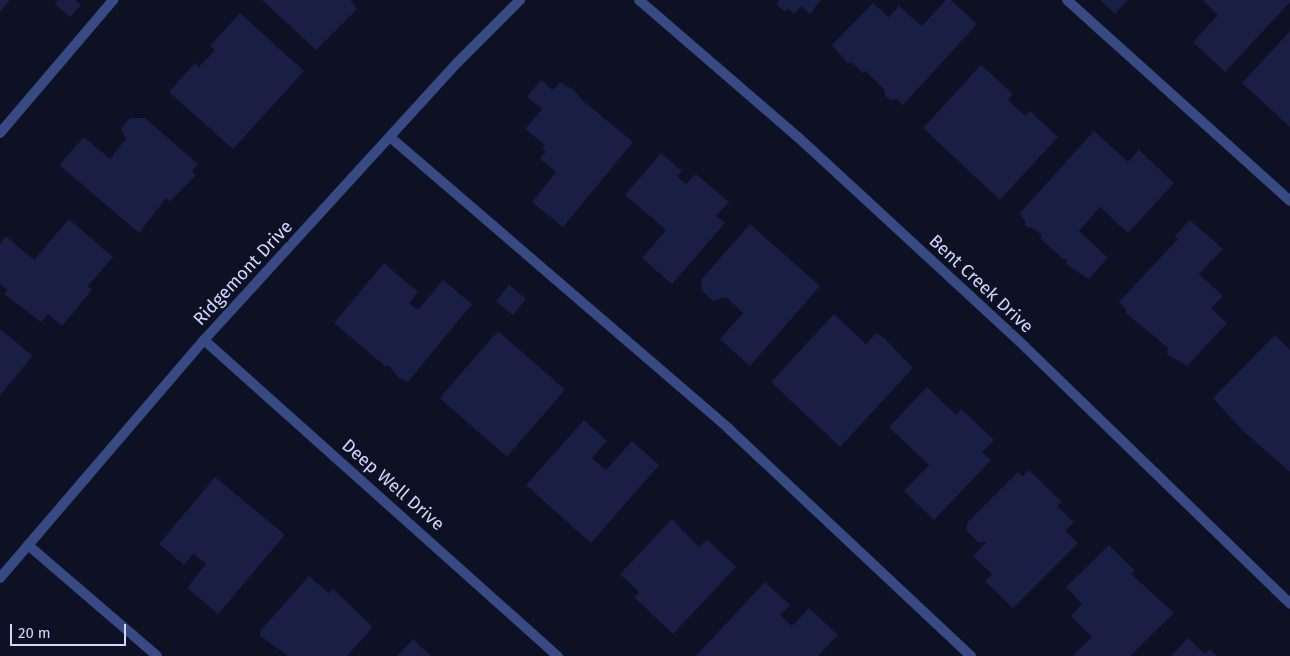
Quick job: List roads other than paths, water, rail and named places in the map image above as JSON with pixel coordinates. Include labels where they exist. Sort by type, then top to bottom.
[{"type":"street","points":[[0,133],[113,0]]},
{"type":"street","name":"Ridgemont Drive","points":[[0,578],[204,340],[390,137],[520,0]]},
{"type":"street","name":"Bent Creek Drive","points":[[639,0],[799,138],[1018,340],[1290,604]]},
{"type":"street","points":[[1067,0],[1290,201]]},
{"type":"street","points":[[390,137],[729,429],[971,656]]},
{"type":"street","name":"Deep Well Drive","points":[[204,340],[558,656]]},
{"type":"street","points":[[28,545],[157,656]]}]
